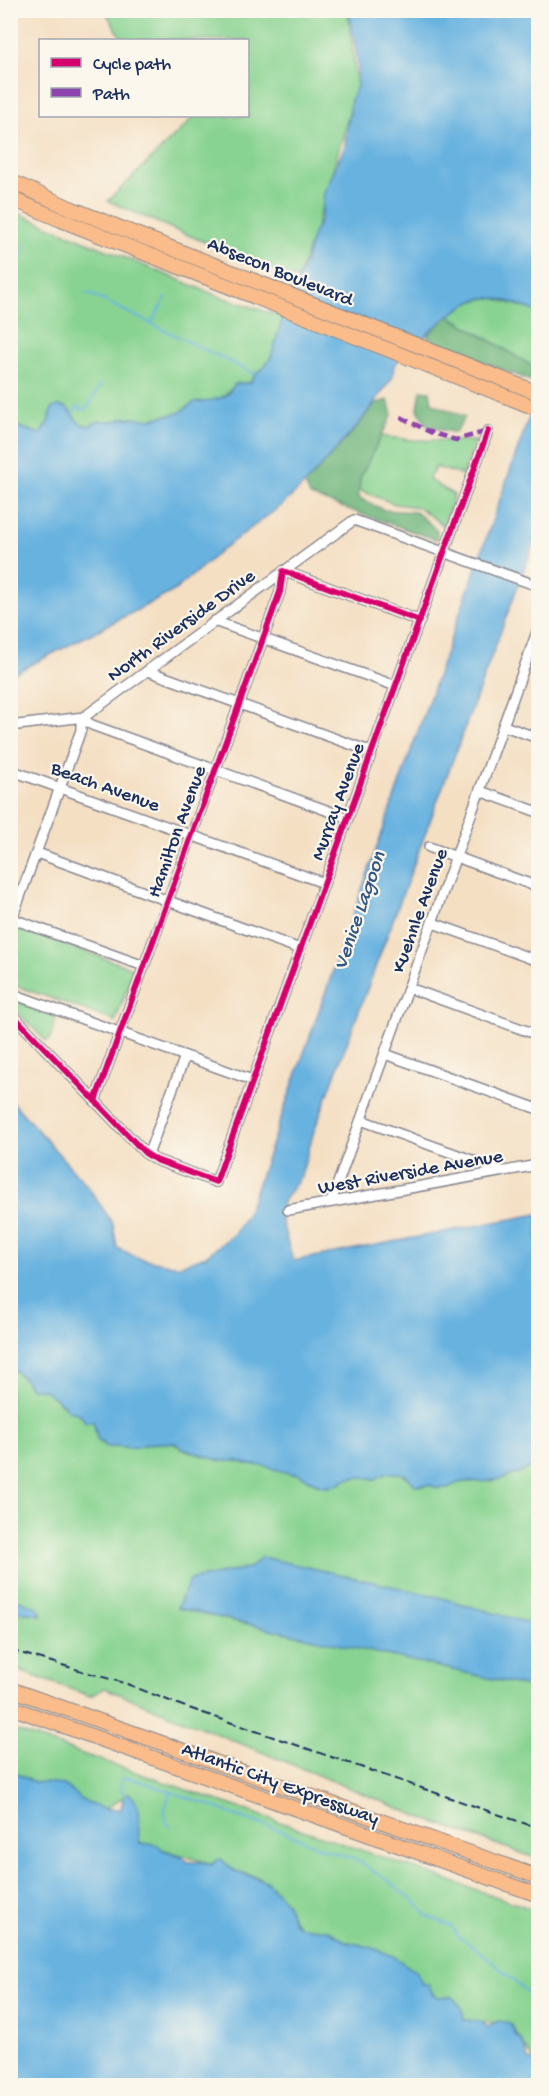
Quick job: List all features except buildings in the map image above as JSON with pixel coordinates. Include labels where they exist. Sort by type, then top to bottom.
[{"type":"highway","points":[[10,172],[51,200]]},
{"type":"highway","name":"Absecon Boulevard","points":[[10,181],[438,369],[532,406]]},
{"type":"highway","name":"Absecon Boulevard","points":[[10,198],[45,213],[443,355],[535,392]]},
{"type":"highway","name":"Atlantic City Expressway","points":[[10,1689],[538,1877]]},
{"type":"highway","name":"Atlantic City Expressway","points":[[10,1707],[538,1894]]},
{"type":"street","name":"Murray Avenue","points":[[148,1155],[216,1182],[488,431]]},
{"type":"street","name":"North Riverside Drive","points":[[10,726],[81,718],[354,520],[445,552]]},
{"type":"street","points":[[445,552],[538,586]]},
{"type":"street","points":[[283,571],[420,621]]},
{"type":"street","name":"Hamilton Avenue","points":[[95,1101],[263,638],[281,587],[283,571]]},
{"type":"street","points":[[214,621],[396,686]]},
{"type":"street","name":"Kuehnle Avenue","points":[[331,1202],[538,629]]},
{"type":"street","points":[[527,660],[538,664]]},
{"type":"street","points":[[148,670],[372,752]]},
{"type":"street","points":[[81,718],[92,725],[348,818]]},
{"type":"street","points":[[81,718],[81,730],[11,920],[144,966]]},
{"type":"street","points":[[504,726],[538,738]]},
{"type":"street","name":"Beach Avenue","points":[[10,770],[324,883]]},
{"type":"street","points":[[480,791],[538,812]]},
{"type":"street","points":[[429,847],[538,887]]},
{"type":"street","points":[[37,854],[300,949]]},
{"type":"street","points":[[432,923],[538,961]]},
{"type":"street","points":[[409,988],[538,1035]]},
{"type":"street","points":[[10,993],[252,1080]]},
{"type":"street","points":[[10,1012],[148,1155],[185,1056]]},
{"type":"street","points":[[385,1054],[538,1109]]},
{"type":"street","points":[[361,1119],[504,1172]]},
{"type":"street","name":"West Riverside Avenue","points":[[288,1210],[538,1165]]},
{"type":"green space","points":[[105,11],[348,11],[357,87],[316,228],[297,279],[108,201],[194,117],[249,117],[249,39],[122,39]]},
{"type":"green space","points":[[10,210],[218,296],[283,317],[271,358],[263,369],[256,373],[250,383],[238,383],[221,398],[205,402],[198,401],[179,413],[150,419],[125,418],[99,421],[89,426],[77,421],[71,411],[59,406],[52,409],[48,422],[40,434],[11,424]]},
{"type":"green space","points":[[490,297],[533,310],[538,314],[538,373],[532,366],[448,315],[470,302]]},
{"type":"green space","points":[[448,315],[532,366],[538,373],[538,384],[440,344],[427,336]]},
{"type":"green space","points":[[421,390],[430,391],[432,403],[465,417],[455,433],[427,426],[418,409]]},
{"type":"green space","points":[[388,400],[392,415],[360,478],[359,498],[384,510],[416,512],[437,530],[437,540],[310,496],[305,484],[358,426],[374,404]]},
{"type":"green space","points":[[380,436],[412,440],[476,441],[462,475],[436,467],[428,479],[454,495],[444,526],[418,507],[395,504],[359,490],[360,478]]},
{"type":"green space","points":[[16,927],[135,969],[115,1021],[11,984],[11,942]]},
{"type":"green space","points":[[11,1000],[57,1015],[50,1040],[46,1041],[12,1007]]},
{"type":"green space","points":[[10,1367],[26,1381],[27,1385],[46,1390],[68,1410],[80,1414],[88,1422],[93,1421],[98,1441],[109,1447],[130,1448],[171,1442],[186,1450],[221,1461],[264,1465],[292,1474],[297,1473],[318,1485],[331,1486],[346,1479],[361,1477],[376,1479],[393,1472],[403,1474],[417,1486],[430,1485],[446,1488],[458,1482],[486,1481],[529,1469],[535,1460],[534,1453],[538,1449],[538,1622],[525,1622],[249,1568],[190,1580],[177,1608],[538,1689],[538,1859],[425,1819],[105,1688],[90,1696],[11,1668]]},
{"type":"green space","points":[[10,1729],[538,1911],[538,2066],[510,2024],[464,2020],[452,1996],[437,1997],[393,1956],[300,1927],[260,1878],[140,1843],[129,1794],[105,1809],[11,1773]]},
{"type":"water","points":[[349,11],[538,11],[538,314],[513,303],[492,298],[481,299],[454,312],[394,365],[393,377],[358,425],[305,484],[281,506],[224,548],[174,591],[11,675],[10,424],[40,434],[48,423],[52,408],[59,406],[66,407],[77,421],[89,426],[99,421],[125,418],[150,419],[179,413],[195,402],[221,398],[228,394],[235,384],[250,383],[256,373],[263,369],[271,358],[283,317],[306,260],[313,234],[321,219],[324,193],[345,146],[351,98],[357,87],[358,63]]},
{"type":"water","name":"Venice Lagoon","points":[[538,392],[538,532],[313,1134],[301,1176],[283,1201],[281,1220],[293,1261],[538,1214],[538,1449],[534,1453],[534,1464],[506,1477],[489,1481],[463,1482],[448,1488],[438,1489],[430,1485],[415,1485],[406,1475],[394,1473],[376,1479],[361,1477],[346,1479],[336,1485],[323,1486],[297,1473],[292,1474],[238,1461],[221,1461],[175,1443],[153,1443],[130,1448],[106,1447],[103,1442],[98,1441],[93,1421],[85,1422],[80,1414],[68,1411],[46,1390],[30,1388],[11,1367],[10,1099],[89,1188],[113,1224],[117,1248],[139,1258],[178,1266],[206,1256],[234,1234],[247,1214]]},
{"type":"water","points":[[262,1557],[431,1595],[525,1622],[538,1622],[538,1689],[177,1608],[190,1580],[249,1568]]},
{"type":"water","points":[[11,1597],[38,1607],[42,1615],[11,1611]]},
{"type":"water","points":[[10,1771],[34,1782],[64,1785],[82,1800],[105,1809],[121,1809],[124,1795],[129,1793],[138,1806],[140,1843],[158,1845],[163,1850],[181,1856],[188,1862],[203,1862],[212,1865],[216,1860],[221,1859],[236,1872],[266,1881],[286,1902],[294,1922],[300,1927],[328,1930],[345,1941],[393,1956],[416,1972],[422,1984],[429,1984],[432,1993],[437,1997],[452,1996],[462,2008],[464,2020],[479,2021],[488,2027],[499,2021],[510,2023],[516,2036],[522,2041],[529,2060],[538,2062],[538,2085],[11,2085]]},
{"type":"waterway","points":[[10,276],[26,244]]},
{"type":"waterway","points":[[85,293],[255,374]]},
{"type":"waterway","points":[[151,324],[166,298]]},
{"type":"waterway","points":[[73,414],[77,407],[82,411],[88,407],[101,384]]},
{"type":"waterway","points":[[125,1795],[121,1790],[121,1781],[123,1778],[131,1778],[280,1830],[318,1847],[362,1862],[417,1904],[427,1916],[451,1926],[459,1937],[476,1948],[528,1993],[538,1998]]},
{"type":"waterway","points":[[170,1827],[165,1810],[171,1793]]},
{"type":"railway","points":[[10,1650],[127,1684],[180,1705],[538,1828]]},
{"type":"marked path","points":[[401,417],[430,432],[456,440],[488,431]]},
{"type":"cycle path","points":[[10,1012],[145,1153],[156,1160],[216,1182],[488,431]]},
{"type":"cycle path","points":[[95,1101],[280,592],[283,571],[420,621]]}]
